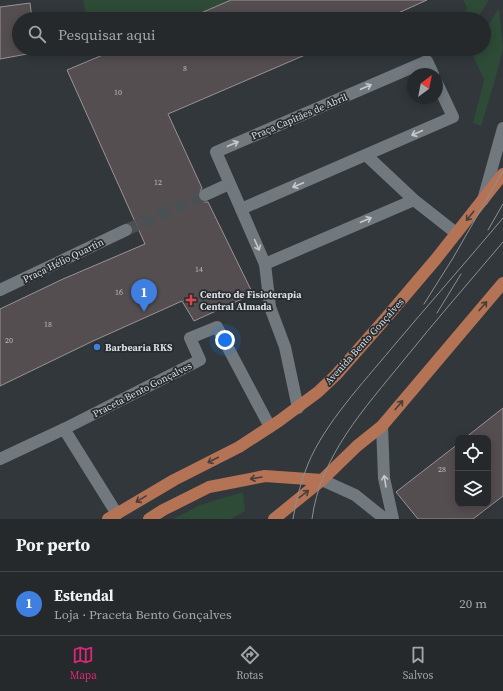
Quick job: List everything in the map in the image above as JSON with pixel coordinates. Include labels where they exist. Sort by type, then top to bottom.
[{"type":"main road","name":"Avenida Bento Gonçalves","points":[[112,516],[174,480],[239,446],[298,408],[318,392],[386,319],[503,174]]},
{"type":"main road","points":[[274,519],[322,480],[357,446],[382,426],[503,283]]},
{"type":"main road","points":[[149,519],[163,510],[209,487],[265,476],[322,480]]},
{"type":"street","name":"Praça Capitães de Abril","points":[[411,68],[427,61],[430,68]]},
{"type":"street","name":"Praça Capitães de Abril","points":[[298,408],[285,347],[270,308],[265,264],[216,152],[407,70]]},
{"type":"street","points":[[241,209],[453,117],[443,96]]},
{"type":"street","points":[[482,201],[503,128]]},
{"type":"street","points":[[366,155],[414,200],[456,233]]},
{"type":"street","points":[[205,195],[230,184]]},
{"type":"street","points":[[265,264],[414,200]]},
{"type":"street","name":"Praça Hélio Quartin","points":[[0,290],[126,230]]},
{"type":"street","name":"Praceta Bento Gonçalves","points":[[0,459],[64,429],[200,360],[190,338],[217,327],[270,427]]},
{"type":"street","points":[[382,426],[384,478],[393,519]]},
{"type":"street","points":[[64,429],[112,516]]},
{"type":"street","points":[[322,480],[355,495],[385,519]]},
{"type":"green space","points":[[83,0],[231,0],[203,12],[86,12]]},
{"type":"green space","points":[[463,0],[489,0],[481,12],[466,12],[467,7]]},
{"type":"green space","points":[[499,8],[503,48],[481,126],[473,123],[484,80],[473,56],[491,56],[491,21]]},
{"type":"green space","points":[[243,492],[245,511],[231,519],[173,519],[200,505]]},
{"type":"building","points":[[231,0],[427,0],[400,12],[203,12]]},
{"type":"building","points":[[30,3],[31,12],[12,12],[12,56],[16,56],[0,59],[0,7]]},
{"type":"building","points":[[100,56],[303,56],[168,114],[202,188],[198,194],[198,198],[204,202],[208,202],[253,294],[194,321],[182,301],[93,341],[0,386],[0,309],[63,279],[145,244],[67,70]]},
{"type":"building","points":[[503,408],[503,496],[491,505],[491,435],[469,435]]},
{"type":"building","points":[[455,446],[455,507],[489,507],[473,519],[418,519],[396,492]]},
{"type":"tunnel","points":[[126,230],[205,195]]},
{"type":"tram line","points":[[424,304],[453,258],[503,171]]},
{"type":"tram line","points":[[488,230],[503,204]]},
{"type":"tram line","points":[[293,519],[299,491],[308,464],[315,449],[334,419],[345,404],[503,218]]},
{"type":"tram line","points":[[312,519],[324,474],[346,434],[415,346],[503,242]]},
{"type":"tram line","points":[[437,313],[461,274]]},
{"type":"place","name":"Centro de Fisioterapia Central Almada","points":[[191,300]]},
{"type":"place","name":"Estendal","points":[[144,312]]},
{"type":"place","name":"Barbearia RKS","points":[[97,347]]}]
